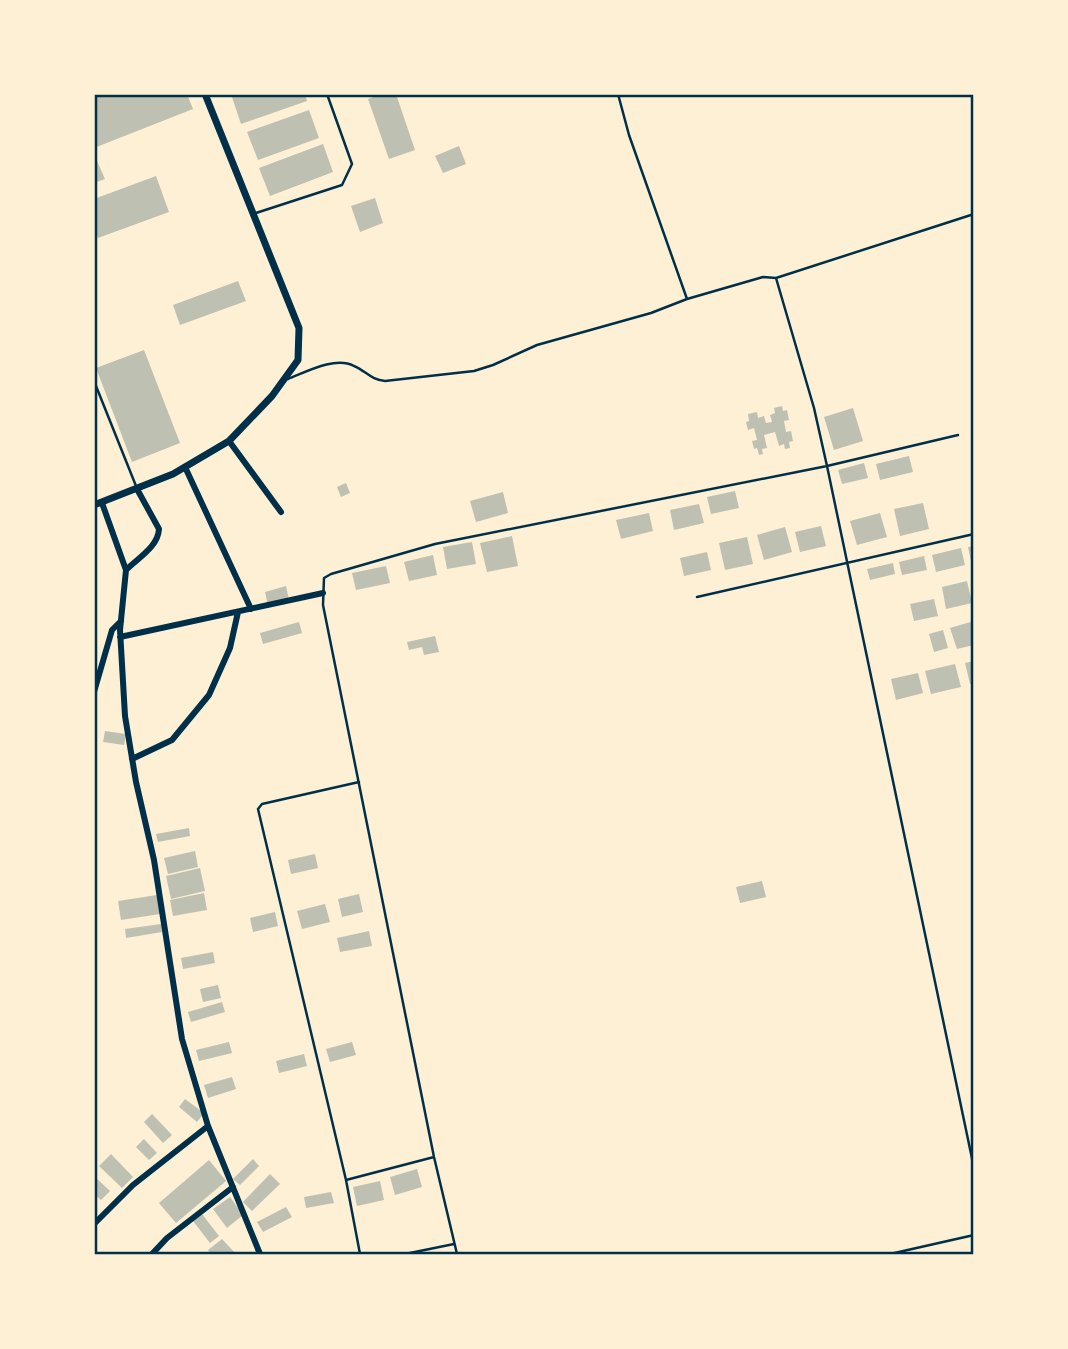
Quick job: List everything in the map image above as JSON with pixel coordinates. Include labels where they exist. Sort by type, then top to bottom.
[{"type":"street","points":[[205,94],[299,328],[298,360],[255,417],[229,441],[185,467],[98,504],[126,570],[120,637],[125,716],[154,860],[182,1039],[208,1126],[260,1255]]},
{"type":"street","points":[[229,441],[281,512]]},
{"type":"street","points":[[185,467],[251,609]]},
{"type":"street","points":[[126,570],[155,543],[159,529],[137,489]]},
{"type":"street","points":[[120,637],[323,593]]},
{"type":"street","points":[[132,759],[172,740],[209,695],[230,648],[238,612]]},
{"type":"street","points":[[94,692],[112,630],[121,621]]},
{"type":"street","points":[[94,1224],[133,1185],[208,1126]]},
{"type":"street","points":[[152,1255],[167,1238],[233,1187]]},
{"type":"lane","points":[[253,214],[342,184],[348,175],[352,164],[327,94]]},
{"type":"lane","points":[[618,94],[629,135],[687,299]]},
{"type":"lane","points":[[284,380],[327,365],[342,363],[354,365],[376,380],[385,382],[474,371],[537,345],[651,313],[687,299],[763,277],[776,278],[974,215]]},
{"type":"lane","points":[[776,278],[814,408],[827,466],[974,1168]]},
{"type":"lane","points":[[94,381],[137,489]]},
{"type":"lane","points":[[457,1255],[434,1157],[323,605],[324,578],[435,544],[827,466],[958,435]]},
{"type":"lane","points":[[697,597],[974,534]]},
{"type":"lane","points":[[359,782],[262,804],[258,809],[346,1180],[359,1255]]},
{"type":"lane","points":[[346,1180],[434,1157]]},
{"type":"lane","points":[[890,1255],[974,1235]]},
{"type":"lane","points":[[405,1255],[454,1244]]},
{"type":"building","points":[[94,94],[187,94],[193,109],[94,148]]},
{"type":"building","points":[[231,94],[305,94],[307,101],[241,124]]},
{"type":"building","points":[[382,94],[396,94],[415,150],[389,159],[368,99]]},
{"type":"building","points":[[309,110],[319,138],[258,160],[247,132]]},
{"type":"building","points":[[323,144],[333,172],[270,196],[259,168]]},
{"type":"building","points":[[459,146],[466,164],[443,173],[435,156]]},
{"type":"building","points":[[94,154],[105,179],[94,183]]},
{"type":"building","points":[[156,176],[169,212],[98,238],[94,227],[94,199]]},
{"type":"building","points":[[375,198],[383,223],[360,232],[351,206]]},
{"type":"building","points":[[238,281],[246,301],[180,325],[173,305]]},
{"type":"building","points":[[144,350],[180,443],[132,462],[96,368]]},
{"type":"building","points":[[782,406],[783,411],[787,410],[789,420],[784,421],[786,432],[791,431],[793,441],[789,442],[790,448],[785,449],[784,444],[779,446],[775,432],[764,435],[767,448],[762,449],[763,454],[759,455],[752,441],[757,440],[754,428],[748,430],[748,414],[757,412],[758,418],[764,416],[766,423],[772,422],[770,415],[775,413],[774,408]]},
{"type":"building","points":[[853,408],[863,441],[834,450],[824,417]]},
{"type":"building","points":[[909,456],[913,472],[880,480],[876,464]]},
{"type":"building","points":[[864,463],[868,478],[842,484],[838,470]]},
{"type":"building","points":[[346,483],[350,493],[341,497],[337,487]]},
{"type":"building","points":[[735,491],[739,508],[711,514],[707,497]]},
{"type":"building","points":[[503,492],[508,513],[476,522],[470,501]]},
{"type":"building","points":[[923,503],[929,529],[900,536],[894,509]]},
{"type":"building","points":[[699,504],[704,523],[674,530],[670,510]]},
{"type":"building","points":[[649,513],[653,531],[621,539],[616,520]]},
{"type":"building","points":[[880,513],[887,537],[857,545],[850,521]]},
{"type":"building","points":[[821,526],[826,546],[800,552],[795,532]]},
{"type":"building","points":[[785,527],[792,552],[764,560],[757,535]]},
{"type":"building","points":[[512,536],[518,566],[487,572],[480,543]]},
{"type":"building","points":[[747,537],[753,564],[725,570],[719,543]]},
{"type":"building","points":[[472,542],[476,564],[447,569],[443,547]]},
{"type":"building","points":[[974,546],[974,566],[972,566],[968,547]]},
{"type":"building","points":[[961,548],[965,565],[936,572],[932,555]]},
{"type":"building","points":[[707,552],[711,570],[684,576],[680,558]]},
{"type":"building","points":[[433,555],[437,575],[409,581],[404,562]]},
{"type":"building","points":[[924,556],[927,570],[902,575],[899,562]]},
{"type":"building","points":[[893,563],[895,574],[870,580],[867,569]]},
{"type":"building","points":[[386,566],[390,583],[356,590],[352,573]]},
{"type":"building","points":[[967,581],[972,603],[946,609],[942,587]]},
{"type":"building","points":[[286,586],[289,600],[268,606],[265,592]]},
{"type":"building","points":[[934,599],[938,616],[914,621],[910,604]]},
{"type":"building","points":[[974,621],[974,645],[957,649],[950,628]]},
{"type":"building","points":[[299,622],[302,633],[263,644],[260,633]]},
{"type":"building","points":[[943,630],[948,648],[934,652],[929,634]]},
{"type":"building","points":[[435,636],[439,652],[424,655],[422,647],[409,650],[407,642]]},
{"type":"building","points":[[974,661],[974,683],[970,684],[965,663]]},
{"type":"building","points":[[955,664],[961,687],[931,694],[925,671]]},
{"type":"building","points":[[918,673],[923,693],[896,700],[891,679]]},
{"type":"building","points":[[105,731],[126,734],[124,745],[103,742]]},
{"type":"building","points":[[189,828],[190,836],[158,842],[156,834]]},
{"type":"building","points":[[195,851],[198,867],[168,874],[164,858]]},
{"type":"building","points":[[315,854],[318,868],[291,874],[288,860]]},
{"type":"building","points":[[200,868],[205,891],[171,899],[166,876]]},
{"type":"building","points":[[762,881],[766,897],[740,903],[736,887]]},
{"type":"building","points":[[204,893],[207,910],[173,916],[170,900]]},
{"type":"building","points":[[359,894],[363,912],[342,917],[338,899]]},
{"type":"building","points":[[157,895],[160,914],[121,920],[118,901]]},
{"type":"building","points":[[325,904],[330,922],[302,929],[297,911]]},
{"type":"building","points":[[275,912],[278,926],[253,932],[250,918]]},
{"type":"building","points":[[161,924],[162,932],[126,938],[125,929]]},
{"type":"building","points":[[369,931],[372,946],[340,952],[337,938]]},
{"type":"building","points":[[213,952],[215,963],[183,969],[181,958]]},
{"type":"building","points":[[218,985],[221,998],[203,1002],[200,989]]},
{"type":"building","points":[[222,1002],[225,1012],[191,1022],[188,1012]]},
{"type":"building","points":[[229,1042],[232,1053],[199,1061],[196,1050]]},
{"type":"building","points":[[352,1042],[356,1055],[330,1062],[326,1049]]},
{"type":"building","points":[[304,1054],[307,1066],[279,1073],[276,1061]]},
{"type":"building","points":[[232,1077],[236,1089],[208,1098],[204,1085]]},
{"type":"building","points":[[185,1099],[204,1113],[197,1122],[179,1107]]},
{"type":"building","points":[[152,1114],[172,1135],[163,1143],[144,1122]]},
{"type":"building","points":[[144,1139],[157,1153],[149,1160],[136,1147]]},
{"type":"building","points":[[111,1154],[133,1177],[122,1188],[99,1166]]},
{"type":"building","points":[[253,1159],[259,1166],[240,1185],[233,1179]]},
{"type":"building","points":[[209,1160],[226,1181],[176,1223],[159,1203]]},
{"type":"building","points":[[417,1169],[422,1187],[395,1195],[390,1177]]},
{"type":"building","points":[[270,1174],[280,1184],[252,1211],[243,1202]]},
{"type":"building","points":[[94,1176],[110,1191],[101,1200],[94,1194]]},
{"type":"building","points":[[380,1181],[384,1200],[357,1206],[353,1187]]},
{"type":"building","points":[[331,1192],[334,1203],[306,1208],[304,1197]]},
{"type":"building","points":[[230,1197],[243,1215],[227,1228],[213,1209]]},
{"type":"building","points":[[286,1207],[292,1217],[263,1232],[257,1222]]},
{"type":"building","points":[[202,1214],[219,1236],[210,1243],[193,1221]]},
{"type":"building","points":[[222,1239],[236,1254],[211,1254],[208,1250]]}]
